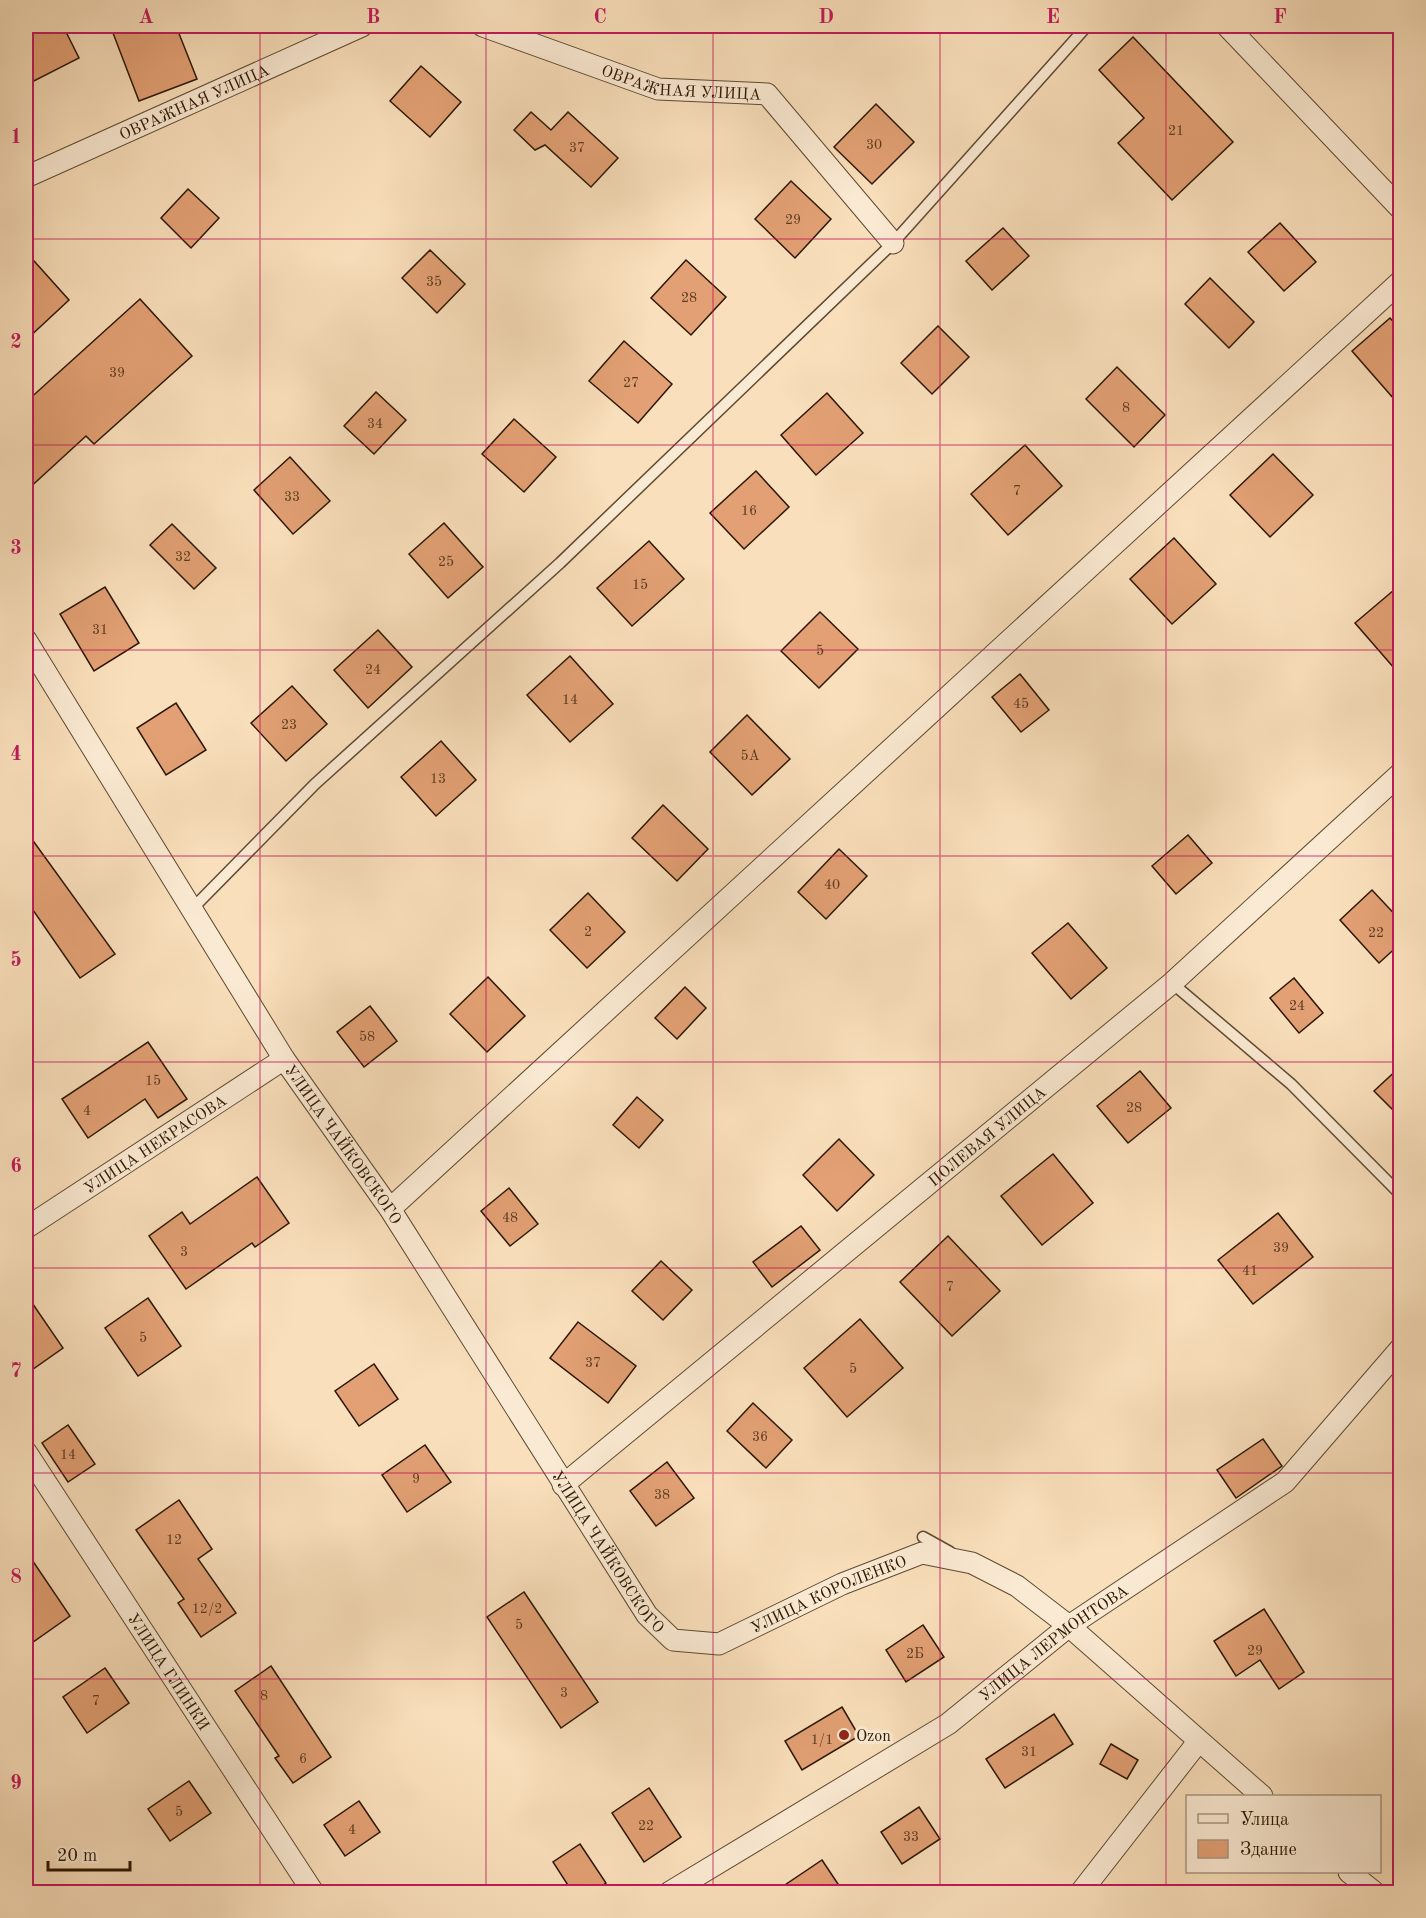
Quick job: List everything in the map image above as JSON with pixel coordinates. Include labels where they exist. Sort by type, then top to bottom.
[{"type":"street","name":"ОВРАЖНАЯ УЛИЦА","points":[[26,177],[363,26]]},
{"type":"street","name":"ОВРАЖНАЯ УЛИЦА","points":[[483,26],[658,89],[767,94],[893,243]]},
{"type":"street","points":[[1227,26],[1401,208]]},
{"type":"street","points":[[390,1209],[1401,282]]},
{"type":"street","name":"УЛИЦА ЧАЙКОВСКОГО","points":[[26,640],[284,1059],[390,1209],[647,1615],[673,1640]]},
{"type":"street","name":"ПОЛЕВАЯ УЛИЦА","points":[[563,1485],[1172,983],[1401,774]]},
{"type":"street","name":"УЛИЦА НЕКРАСОВА","points":[[26,1228],[284,1059]]},
{"type":"street","name":"УЛИЦА ЛЕРМОНТОВА","points":[[670,1893],[948,1724],[1069,1626],[1285,1482],[1401,1349]]},
{"type":"street","name":"УЛИЦА ГЛИНКИ","points":[[26,1452],[314,1893]]},
{"type":"street","name":"УЛИЦА КОРОЛЕНКО","points":[[673,1640],[719,1644],[842,1584],[922,1553],[972,1563],[1017,1586],[1069,1626],[1260,1795]]},
{"type":"street","points":[[1081,1893],[1198,1742]]},
{"type":"street","points":[[1350,1873],[1374,1893]]},
{"type":"lane","points":[[193,908],[315,784],[560,563],[893,243],[1088,26]]},
{"type":"lane","points":[[1172,983],[1291,1084],[1401,1194]]},
{"type":"lane","points":[[923,1537],[972,1563]]},
{"type":"building","points":[[26,26],[63,26],[79,58],[26,85]]},
{"type":"building","points":[[133,26],[176,26],[197,79],[139,101],[113,33]]},
{"type":"building","points":[[1133,37],[1233,142],[1172,200],[1118,143],[1144,118],[1099,70]]},
{"type":"building","points":[[421,66],[461,102],[430,137],[390,101]]},
{"type":"building","points":[[876,104],[914,142],[872,184],[834,147]]},
{"type":"building","points":[[531,112],[551,130],[568,112],[618,158],[591,187],[545,145],[535,150],[514,130]]},
{"type":"building","points":[[791,181],[831,219],[795,258],[755,219]]},
{"type":"building","points":[[188,189],[219,218],[191,248],[161,218]]},
{"type":"building","points":[[1280,223],[1316,262],[1284,291],[1248,252]]},
{"type":"building","points":[[1003,228],[1029,256],[992,290],[966,261]]},
{"type":"building","points":[[430,250],[465,284],[437,313],[402,278]]},
{"type":"building","points":[[26,252],[69,300],[26,340]]},
{"type":"building","points":[[686,260],[726,297],[691,335],[651,298]]},
{"type":"building","points":[[1210,278],[1254,322],[1229,348],[1185,304]]},
{"type":"building","points":[[140,299],[192,356],[94,444],[86,436],[26,491],[26,402]]},
{"type":"building","points":[[1390,318],[1401,330],[1401,407],[1352,351]]},
{"type":"building","points":[[938,326],[969,357],[932,394],[901,363]]},
{"type":"building","points":[[624,341],[672,384],[638,423],[589,381]]},
{"type":"building","points":[[1117,367],[1165,415],[1134,447],[1086,399]]},
{"type":"building","points":[[376,392],[406,420],[374,454],[344,426]]},
{"type":"building","points":[[827,393],[863,433],[816,475],[781,435]]},
{"type":"building","points":[[514,419],[556,457],[524,492],[482,454]]},
{"type":"building","points":[[1025,445],[1062,486],[1008,535],[971,494]]},
{"type":"building","points":[[1273,454],[1313,495],[1270,537],[1230,495]]},
{"type":"building","points":[[290,457],[330,501],[293,534],[254,490]]},
{"type":"building","points":[[756,471],[789,507],[744,549],[710,513]]},
{"type":"building","points":[[444,523],[483,567],[448,598],[409,554]]},
{"type":"building","points":[[172,524],[216,568],[194,589],[150,545]]},
{"type":"building","points":[[1174,538],[1216,584],[1172,624],[1130,579]]},
{"type":"building","points":[[649,541],[684,579],[632,626],[597,588]]},
{"type":"building","points":[[1401,584],[1401,676],[1355,623]]},
{"type":"building","points":[[105,587],[139,643],[94,671],[60,614]]},
{"type":"building","points":[[820,612],[858,649],[819,688],[781,651]]},
{"type":"building","points":[[378,630],[412,667],[368,708],[334,670]]},
{"type":"building","points":[[570,656],[613,704],[570,742],[527,695]]},
{"type":"building","points":[[1020,674],[1049,710],[1021,732],[992,697]]},
{"type":"building","points":[[292,686],[327,724],[286,761],[251,723]]},
{"type":"building","points":[[176,703],[206,750],[166,775],[137,728]]},
{"type":"building","points":[[747,715],[790,759],[752,795],[710,752]]},
{"type":"building","points":[[441,741],[476,780],[436,816],[401,777]]},
{"type":"building","points":[[663,805],[708,849],[677,881],[632,838]]},
{"type":"building","points":[[26,831],[115,954],[80,978],[26,900]]},
{"type":"building","points":[[1188,835],[1212,863],[1176,894],[1152,866]]},
{"type":"building","points":[[839,849],[867,876],[826,919],[798,892]]},
{"type":"building","points":[[1372,890],[1401,921],[1401,943],[1379,963],[1340,920]]},
{"type":"building","points":[[588,893],[625,932],[587,968],[550,930]]},
{"type":"building","points":[[1068,923],[1107,968],[1071,999],[1032,953]]},
{"type":"building","points":[[488,977],[525,1016],[487,1052],[450,1014]]},
{"type":"building","points":[[1294,978],[1323,1013],[1299,1033],[1270,998]]},
{"type":"building","points":[[685,987],[706,1008],[677,1039],[655,1018]]},
{"type":"building","points":[[370,1006],[397,1041],[364,1067],[337,1032]]},
{"type":"building","points":[[148,1042],[187,1099],[158,1118],[145,1099],[88,1138],[62,1099]]},
{"type":"building","points":[[1401,1066],[1401,1118],[1374,1091]]},
{"type":"building","points":[[1140,1071],[1171,1108],[1128,1143],[1097,1106]]},
{"type":"building","points":[[637,1097],[663,1120],[639,1148],[613,1125]]},
{"type":"building","points":[[839,1139],[874,1175],[837,1211],[803,1175]]},
{"type":"building","points":[[1053,1154],[1093,1203],[1042,1245],[1001,1196]]},
{"type":"building","points":[[257,1177],[289,1223],[255,1247],[252,1243],[186,1289],[149,1236],[182,1212],[190,1224]]},
{"type":"building","points":[[509,1188],[538,1224],[510,1246],[481,1211]]},
{"type":"building","points":[[1278,1213],[1313,1257],[1253,1304],[1218,1260]]},
{"type":"building","points":[[801,1226],[820,1250],[772,1287],[753,1262]]},
{"type":"building","points":[[948,1236],[1000,1291],[952,1336],[900,1282]]},
{"type":"building","points":[[661,1261],[692,1290],[663,1320],[632,1291]]},
{"type":"building","points":[[26,1294],[63,1348],[26,1374]]},
{"type":"building","points":[[148,1298],[181,1346],[138,1376],[105,1328]]},
{"type":"building","points":[[860,1319],[903,1368],[847,1417],[804,1368]]},
{"type":"building","points":[[578,1322],[636,1366],[608,1403],[550,1358]]},
{"type":"building","points":[[374,1364],[398,1399],[359,1426],[335,1391]]},
{"type":"building","points":[[753,1403],[792,1440],[766,1468],[727,1431]]},
{"type":"building","points":[[68,1425],[95,1464],[68,1482],[42,1443]]},
{"type":"building","points":[[1263,1439],[1282,1466],[1236,1498],[1217,1470]]},
{"type":"building","points":[[425,1445],[451,1482],[407,1512],[382,1475]]},
{"type":"building","points":[[667,1462],[694,1498],[656,1526],[630,1491]]},
{"type":"building","points":[[179,1500],[212,1549],[198,1559],[236,1613],[201,1637],[178,1603],[184,1599],[136,1530]]},
{"type":"building","points":[[26,1551],[70,1616],[26,1647]]},
{"type":"building","points":[[524,1592],[598,1702],[561,1728],[487,1617]]},
{"type":"building","points":[[1264,1609],[1304,1672],[1279,1689],[1260,1660],[1236,1676],[1214,1641]]},
{"type":"building","points":[[923,1625],[944,1657],[906,1682],[886,1650]]},
{"type":"building","points":[[271,1666],[331,1757],[293,1783],[275,1758],[279,1756],[235,1691]]},
{"type":"building","points":[[105,1668],[129,1703],[87,1733],[63,1697]]},
{"type":"building","points":[[842,1707],[859,1736],[802,1770],[785,1741]]},
{"type":"building","points":[[1054,1714],[1073,1744],[1005,1788],[986,1759]]},
{"type":"building","points":[[1111,1744],[1138,1760],[1127,1779],[1100,1764]]},
{"type":"building","points":[[189,1781],[211,1813],[170,1841],[148,1809]]},
{"type":"building","points":[[649,1788],[681,1837],[644,1862],[612,1813]]},
{"type":"building","points":[[359,1801],[380,1832],[345,1856],[324,1825]]},
{"type":"building","points":[[919,1807],[940,1839],[902,1864],[881,1832]]},
{"type":"building","points":[[580,1844],[606,1883],[591,1893],[573,1893],[553,1862]]},
{"type":"building","points":[[822,1860],[844,1893],[773,1893]]},
{"type":"place","name":"Ozon","points":[[844,1735]]}]
